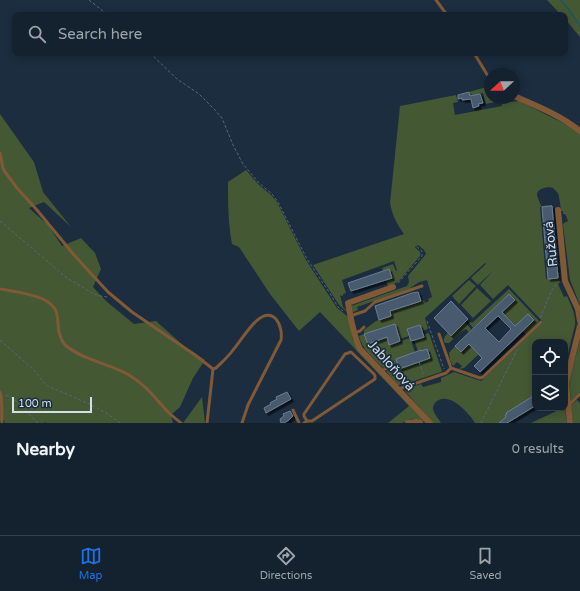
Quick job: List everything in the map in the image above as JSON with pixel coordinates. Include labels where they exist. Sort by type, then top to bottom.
[{"type":"street","points":[[520,99],[552,113],[580,131]]},
{"type":"street","name":"Ružová","points":[[558,210],[566,281],[578,309],[580,321]]},
{"type":"street","name":"Jabloňová","points":[[393,287],[348,303],[350,316],[357,332],[356,341],[360,349],[384,370],[430,423]]},
{"type":"street","points":[[568,375],[580,326]]},
{"type":"street","points":[[568,406],[570,423]]},
{"type":"street","points":[[408,423],[420,423]]},
{"type":"lane","points":[[436,0],[445,12]]},
{"type":"lane","points":[[476,56],[484,69]]},
{"type":"lane","points":[[0,153],[3,168],[17,188],[111,296],[195,355],[212,369]]},
{"type":"lane","points":[[350,316],[365,311],[375,302],[422,286]]},
{"type":"lane","points":[[0,289],[35,296],[51,304],[56,311],[59,332],[65,345],[83,356],[111,367],[140,382],[181,423]]},
{"type":"lane","points":[[212,369],[216,368],[233,351],[248,330],[259,319],[269,316],[277,320],[281,330],[281,340],[248,405],[242,423]]},
{"type":"lane","points":[[439,334],[451,368],[480,378],[483,377],[541,322]]},
{"type":"lane","points":[[362,335],[357,332],[364,327]]},
{"type":"lane","points":[[351,352],[376,376],[375,379],[312,421],[306,422],[304,414],[345,354],[351,352]]},
{"type":"lane","points":[[399,389],[446,373],[451,368]]},
{"type":"lane","points":[[207,423],[212,369]]},
{"type":"lane","points":[[1,394],[2,423]]},
{"type":"lane","points":[[568,406],[580,394]]},
{"type":"lane","points":[[293,410],[299,423]]},
{"type":"path","points":[[89,0],[104,12]]},
{"type":"path","points":[[153,56],[177,79],[199,94],[222,118],[233,146],[243,164],[278,202],[307,259],[338,307],[350,316]]},
{"type":"path","points":[[0,221],[68,278],[94,294],[106,297],[111,296]]},
{"type":"path","points":[[393,287],[397,285],[422,256],[422,251],[416,246]]},
{"type":"path","points":[[541,322],[540,318],[552,290],[556,284],[561,281]]},
{"type":"path","points":[[427,321],[446,373]]},
{"type":"path","points":[[0,340],[33,369],[50,388],[90,405],[120,423]]},
{"type":"path","points":[[480,423],[520,345],[519,343]]},
{"type":"path","points":[[419,362],[425,380]]},
{"type":"path","points":[[1,394],[14,399],[38,423]]},
{"type":"green space","points":[[547,0],[580,0],[580,37],[568,23],[568,12],[558,12]]},
{"type":"green space","points":[[484,88],[484,97],[483,93],[470,96],[469,92]]},
{"type":"green space","points":[[456,95],[458,102],[453,103],[455,115],[502,106],[502,104],[520,104],[520,102],[580,133],[580,305],[570,280],[563,225],[568,221],[565,214],[563,214],[563,211],[561,211],[558,193],[553,188],[544,188],[539,190],[537,197],[541,206],[552,205],[554,212],[552,212],[551,206],[540,207],[546,279],[558,278],[557,272],[559,272],[560,282],[558,284],[564,297],[567,296],[572,307],[575,317],[575,325],[568,353],[568,339],[532,339],[532,399],[506,413],[507,414],[505,415],[509,423],[475,423],[459,405],[448,399],[442,399],[436,402],[433,408],[434,413],[441,423],[433,423],[405,391],[421,384],[423,387],[441,382],[441,378],[454,372],[481,381],[543,322],[508,285],[493,299],[480,285],[493,271],[478,285],[471,278],[486,264],[485,263],[425,318],[428,329],[422,331],[419,325],[407,329],[409,336],[391,342],[389,336],[365,334],[368,344],[387,337],[390,345],[410,338],[415,352],[397,363],[384,368],[368,353],[362,345],[359,336],[364,334],[364,330],[376,321],[391,316],[390,311],[424,300],[425,303],[429,301],[428,299],[432,297],[427,280],[419,282],[409,289],[357,307],[358,310],[354,312],[351,311],[351,306],[407,286],[409,282],[408,276],[426,254],[424,250],[418,245],[415,247],[420,252],[420,256],[399,281],[388,286],[386,280],[392,278],[389,269],[383,271],[382,268],[393,264],[396,271],[394,261],[342,280],[346,293],[343,294],[343,296],[340,295],[343,307],[347,312],[339,305],[313,265],[404,234],[395,219],[390,203],[400,106]]},
{"type":"green space","points":[[0,114],[34,162],[43,192],[71,227],[44,202],[29,208],[48,225],[62,246],[81,238],[95,253],[101,269],[93,287],[106,301],[134,324],[156,321],[184,346],[205,360],[193,378],[180,407],[171,415],[173,423],[5,423],[3,419],[0,421]]},
{"type":"green space","points":[[246,170],[277,202],[306,260],[337,308],[348,317],[353,340],[427,423],[413,419],[402,423],[388,423],[409,406],[320,312],[299,331],[270,294],[239,247],[232,244],[229,221],[228,182]]},
{"type":"green space","points":[[469,280],[476,286],[459,304],[452,296]]},
{"type":"green space","points":[[477,288],[491,301],[473,318],[461,305]]},
{"type":"green space","points":[[509,289],[539,321],[526,334],[523,331],[534,320],[528,314],[515,326],[502,312],[515,300],[509,294],[473,328],[467,320],[468,319],[472,323]]},
{"type":"green space","points":[[465,322],[471,329],[469,332],[466,329],[449,343],[444,342],[445,336],[448,333],[451,336]]},
{"type":"green space","points":[[429,333],[442,371],[402,385],[397,385],[386,371],[399,367],[400,369],[430,358],[427,349],[418,351],[414,340]]},
{"type":"green space","points":[[580,340],[580,392],[571,401],[569,381]]},
{"type":"green space","points":[[469,344],[479,354],[464,368],[459,369],[462,366],[457,362],[453,366],[449,353],[455,346],[461,352]]},
{"type":"green space","points":[[202,397],[205,423],[183,423]]},
{"type":"green space","points":[[577,400],[580,403],[580,423],[573,423],[571,405]]},
{"type":"green space","points":[[557,411],[565,411],[567,423],[531,423]]},
{"type":"building","points":[[469,92],[470,96],[480,94],[483,103],[478,104],[479,106],[473,108],[471,99],[458,99],[458,95]]},
{"type":"building","points":[[552,206],[558,278],[548,279],[542,207]]},
{"type":"building","points":[[389,269],[392,278],[351,291],[348,283]]},
{"type":"building","points":[[418,292],[421,301],[390,311],[391,316],[379,320],[375,306]]},
{"type":"building","points":[[509,294],[515,300],[502,312],[515,326],[528,314],[534,320],[480,372],[474,366],[482,358],[469,344],[461,352],[455,346]],"holes":[[[498,316],[511,329],[499,342],[485,328]]]},
{"type":"building","points":[[451,301],[468,319],[451,336],[434,318]]},
{"type":"building","points":[[395,324],[400,341],[389,345],[387,337],[368,344],[364,334]]},
{"type":"building","points":[[420,325],[424,337],[411,341],[407,329]]},
{"type":"building","points":[[427,349],[430,358],[399,369],[396,359]]},
{"type":"building","points":[[287,392],[291,399],[266,413],[264,408],[277,399],[276,397]]},
{"type":"building","points":[[532,397],[532,408],[507,423],[499,423],[506,417],[506,413]]},
{"type":"building","points":[[290,411],[293,416],[284,423],[281,423],[280,419],[284,416],[283,414]]},
{"type":"waterway","points":[[561,0],[580,26]]}]
